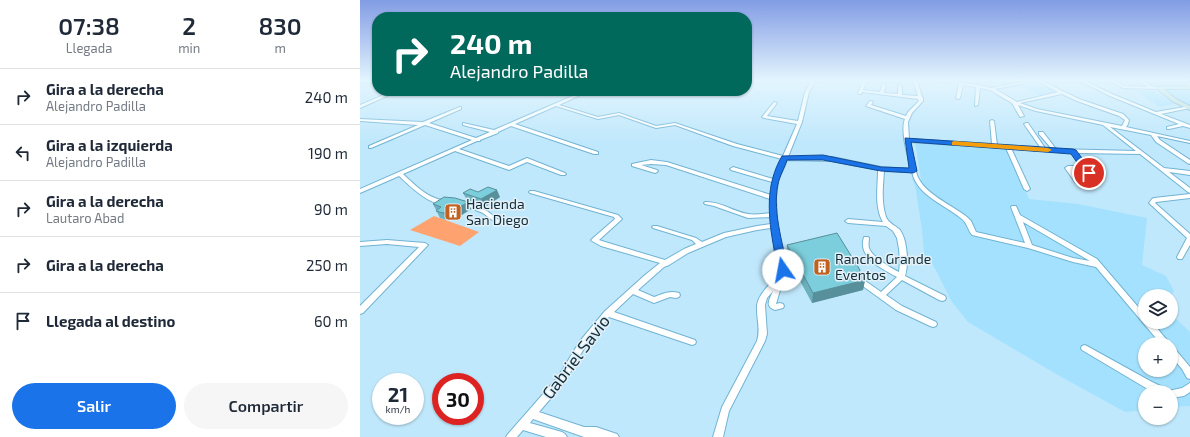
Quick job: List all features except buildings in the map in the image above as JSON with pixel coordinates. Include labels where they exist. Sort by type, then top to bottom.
[{"type":"main road","points":[[1176,100],[1189,108]]},
{"type":"street","points":[[360,107],[375,100]]},
{"type":"street","points":[[360,191],[566,100]]},
{"type":"street","points":[[718,437],[725,410],[764,334],[761,305],[764,296],[780,277],[783,270],[774,226],[773,198],[775,181],[799,124],[805,100]]},
{"type":"street","points":[[920,100],[919,104],[907,118],[907,140],[913,171],[918,182],[928,193],[967,219],[974,234],[1029,246],[1073,260],[1098,265]]},
{"type":"street","points":[[976,100],[976,105]]},
{"type":"street","points":[[1012,100],[1036,110],[1190,142]]},
{"type":"street","points":[[1015,102],[1023,100]]},
{"type":"street","points":[[1081,100],[1121,115],[1127,120],[1123,128]]},
{"type":"street","points":[[1125,100],[1190,127]]},
{"type":"street","points":[[871,102],[868,106],[907,118]]},
{"type":"street","points":[[1015,102],[1022,116]]},
{"type":"street","points":[[775,103],[764,117],[799,124]]},
{"type":"street","points":[[556,105],[598,118],[619,114],[656,126],[675,124],[735,145],[785,158],[832,159],[881,169],[913,171]]},
{"type":"street","points":[[371,147],[460,108]]},
{"type":"street","points":[[1157,113],[1189,108]]},
{"type":"street","points":[[360,120],[425,124],[478,140]]},
{"type":"street","points":[[360,124],[369,121]]},
{"type":"street","points":[[992,121],[995,146]]},
{"type":"street","points":[[465,124],[496,132]]},
{"type":"street","points":[[1026,124],[1044,150]]},
{"type":"street","points":[[1104,124],[1190,191]]},
{"type":"street","points":[[1169,128],[1184,124]]},
{"type":"street","points":[[512,125],[596,153]]},
{"type":"street","points":[[1041,133],[1055,150]]},
{"type":"street","points":[[1152,134],[1158,141],[1189,162]]},
{"type":"street","points":[[907,140],[1073,152],[1139,152]]},
{"type":"street","points":[[1008,147],[1027,189]]},
{"type":"street","points":[[456,150],[509,168],[527,160],[563,174]]},
{"type":"street","points":[[1073,152],[1087,170],[1068,168],[1077,181]]},
{"type":"street","points":[[655,171],[634,165],[651,162],[666,164],[773,198]]},
{"type":"street","points":[[881,169],[880,201],[887,224]]},
{"type":"street","points":[[733,170],[775,181]]},
{"type":"street","points":[[1162,170],[1190,173]]},
{"type":"street","points":[[399,174],[428,198],[440,202],[450,201]]},
{"type":"street","points":[[532,192],[616,216],[619,219],[594,240],[667,263]]},
{"type":"street","points":[[1180,257],[1190,238],[1152,202],[1154,200],[1190,196]]},
{"type":"street","points":[[458,201],[485,212],[498,222]]},
{"type":"street","points":[[707,203],[748,216],[774,215]]},
{"type":"street","points":[[1014,207],[1029,246]]},
{"type":"street","points":[[1017,216],[1091,259],[1098,265],[1138,312]]},
{"type":"street","points":[[848,221],[887,224],[896,231],[902,243],[903,261],[901,276],[881,296]]},
{"type":"street","name":"Gabriel Savio","points":[[512,437],[561,380],[583,343],[608,313],[647,277],[667,263],[724,235],[774,226]]},
{"type":"street","points":[[655,227],[694,239],[701,245]]},
{"type":"street","points":[[866,238],[866,248],[869,254],[901,276],[942,298]]},
{"type":"street","points":[[360,244],[387,242],[425,245],[360,311]]},
{"type":"street","points":[[780,277],[781,282],[775,292],[772,305],[775,307],[780,306]]},
{"type":"street","points":[[862,282],[881,296],[933,324]]},
{"type":"street","points":[[633,291],[654,300],[670,294],[676,295]]},
{"type":"street","points":[[608,313],[692,342]]},
{"type":"street","points":[[1153,329],[1160,337]]},
{"type":"street","points":[[1085,348],[1149,385]]},
{"type":"street","points":[[1178,358],[1190,374]]},
{"type":"street","points":[[1178,393],[1184,392],[1190,388]]},
{"type":"street","points":[[532,414],[584,432],[596,432],[614,437]]},
{"type":"street","points":[[522,425],[562,437]]},
{"type":"shaded area","points":[[1150,100],[1168,100],[1174,104],[1159,107]]},
{"type":"shaded area","points":[[1180,100],[1190,100],[1190,107]]},
{"type":"shaded area","points":[[915,143],[1009,149],[1029,199],[1078,204],[1147,218],[1142,265],[1166,276],[1173,289],[1138,289],[1138,329],[1178,329],[1178,321],[1190,332],[1190,406],[1178,407],[1178,385],[1138,385],[1138,411],[1125,412],[1056,374],[968,322],[952,302],[933,265],[924,254],[915,185],[912,179],[921,179]]},
{"type":"shaded area","points":[[434,216],[479,232],[460,246],[410,230]]},
{"type":"slow traffic","points":[[954,143],[1048,150]]},
{"type":"place","name":"Hacienda San Diego","points":[[453,212]]},
{"type":"place","name":"Rancho Grande Eventos","points":[[822,267]]},
{"type":"route","points":[[783,270],[774,226],[773,198],[775,181],[785,158],[823,158],[881,169],[913,171],[907,140],[1073,152],[1089,173]]}]
